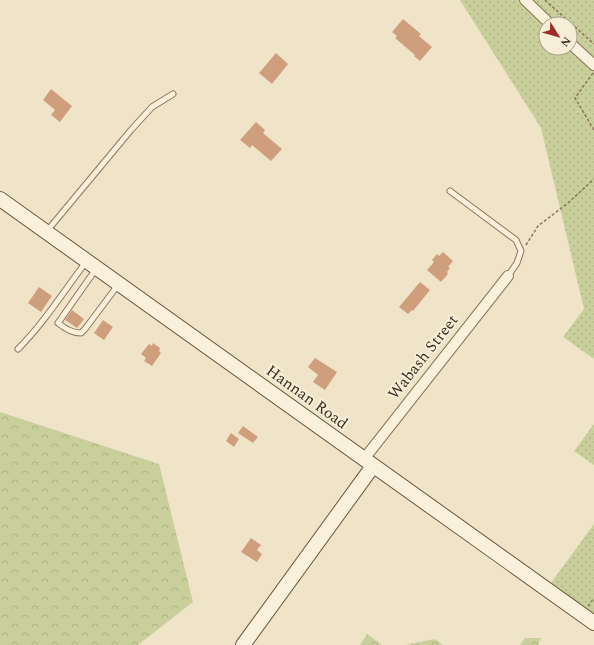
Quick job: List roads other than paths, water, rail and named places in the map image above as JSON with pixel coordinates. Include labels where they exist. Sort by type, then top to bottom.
[{"type":"street","points":[[525,0],[542,16]]},
{"type":"street","points":[[578,50],[594,65]]},
{"type":"street","name":"Hannan Road","points":[[0,199],[594,623]]},
{"type":"street","name":"Wabash Street","points":[[244,645],[368,462],[508,276]]},
{"type":"lane","points":[[46,232],[152,107],[172,94]]},
{"type":"lane","points":[[450,191],[516,240],[521,251],[517,263],[508,276]]},
{"type":"lane","points":[[92,265],[58,323],[65,328],[74,333],[80,333],[85,329],[119,284]]},
{"type":"lane","points":[[18,349],[92,265]]}]
